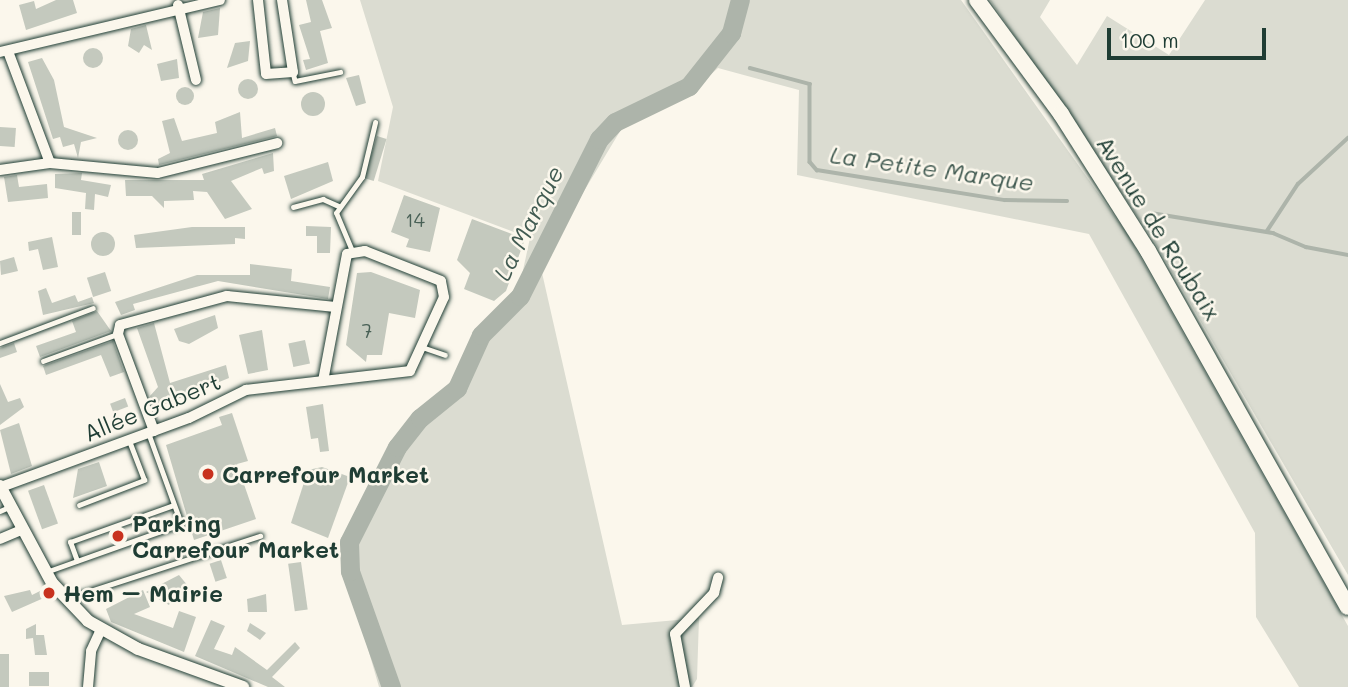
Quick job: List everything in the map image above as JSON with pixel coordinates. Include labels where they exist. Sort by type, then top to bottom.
[{"type":"highway","name":"Avenue de Roubaix","points":[[977,0],[1091,159],[1285,490],[1348,607]]},
{"type":"highway","name":"Avenue de Roubaix","points":[[1285,490],[1348,586]]},
{"type":"street","points":[[50,163],[5,53],[178,5],[220,0]]},
{"type":"street","points":[[258,0],[266,74],[293,72],[282,0]]},
{"type":"street","points":[[178,5],[196,80]]},
{"type":"street","points":[[0,170],[50,163],[158,173],[277,143]]},
{"type":"street","points":[[323,381],[342,262],[352,251]]},
{"type":"street","name":"Allée Gabert","points":[[0,487],[151,432],[246,390],[410,371],[425,348],[444,284],[365,251],[352,251]]},
{"type":"street","points":[[151,432],[119,329],[222,297],[335,307]]},
{"type":"street","points":[[0,487],[5,509],[23,529],[46,573],[65,600],[101,631],[243,687]]},
{"type":"street","points":[[0,539],[23,529]]},
{"type":"street","points":[[685,687],[675,634],[714,593],[718,578]]},
{"type":"street","points":[[88,687],[91,651],[101,631]]},
{"type":"lane","points":[[293,72],[295,81],[340,72]]},
{"type":"lane","points":[[339,206],[362,177],[375,123]]},
{"type":"lane","points":[[293,207],[323,200],[339,206]]},
{"type":"lane","points":[[339,206],[352,251]]},
{"type":"lane","points":[[0,343],[93,308]]},
{"type":"lane","points":[[43,361],[119,329]]},
{"type":"lane","points":[[425,348],[445,355]]},
{"type":"lane","points":[[46,573],[181,524],[151,432]]},
{"type":"lane","points":[[79,505],[144,480],[129,440]]},
{"type":"lane","points":[[77,561],[70,542],[174,505]]},
{"type":"lane","points":[[65,600],[260,536]]},
{"type":"shaded area","points":[[360,0],[961,0],[1128,235],[1348,626],[1348,687],[1299,687],[1256,617],[1255,533],[1089,234],[797,175],[799,90],[718,68],[689,94],[625,123],[540,264],[622,625],[699,618],[697,679],[692,687],[379,687],[341,555],[408,422],[454,384],[481,326],[520,284],[530,238],[378,181],[393,107]]},
{"type":"shaded area","points":[[990,0],[1050,0],[1040,17],[1077,65],[1107,16],[1169,55],[1205,0],[1348,0],[1348,575],[1154,241]]},
{"type":"building","points":[[56,0],[73,0],[77,13],[26,30],[19,5],[34,1],[36,9]]},
{"type":"building","points":[[306,0],[322,0],[332,28],[320,31],[328,63],[306,70],[303,60],[310,59],[299,25],[311,22]]},
{"type":"building","points":[[220,8],[218,35],[198,38],[203,12]]},
{"type":"building","points":[[146,25],[152,50],[144,45],[139,53],[128,46],[131,29]]},
{"type":"building","points":[[250,41],[248,61],[227,68],[235,43]]},
{"type":"building","points":[[93,48],[100,51],[103,58],[100,65],[93,68],[86,65],[83,58],[86,51]]},
{"type":"building","points":[[42,58],[54,80],[64,127],[97,138],[81,142],[78,158],[74,144],[63,147],[60,137],[53,139],[28,62]]},
{"type":"building","points":[[177,59],[179,78],[161,81],[157,64]]},
{"type":"building","points":[[359,75],[366,103],[356,106],[346,78]]},
{"type":"building","points":[[248,79],[255,82],[258,89],[255,96],[248,99],[241,96],[238,89],[241,82]]},
{"type":"building","points":[[181,87],[189,87],[194,96],[192,103],[181,105],[176,100],[176,92]]},
{"type":"building","points":[[313,92],[322,95],[325,104],[322,113],[313,116],[304,113],[301,104],[304,95]]},
{"type":"building","points":[[240,112],[242,138],[275,128],[277,136],[159,165],[158,159],[170,153],[162,121],[174,118],[182,141],[217,133],[215,122]]},
{"type":"building","points":[[0,127],[16,128],[15,147],[0,146]]},
{"type":"building","points":[[124,130],[132,130],[138,140],[132,150],[124,150],[118,144],[118,136]]},
{"type":"building","points":[[377,136],[387,139],[374,181],[364,178]]},
{"type":"building","points":[[273,153],[274,171],[264,174],[262,168],[231,181],[252,209],[225,219],[207,192],[193,191],[194,200],[164,201],[164,208],[152,196],[126,196],[125,180],[204,180],[202,174]]},
{"type":"building","points":[[328,162],[333,181],[291,199],[284,176]]},
{"type":"building","points":[[82,173],[81,180],[111,185],[108,197],[95,194],[94,210],[85,209],[86,193],[55,188],[55,174]]},
{"type":"building","points":[[17,175],[19,187],[47,184],[48,198],[8,202],[4,177]]},
{"type":"building","points":[[404,195],[440,208],[430,252],[406,247],[409,239],[391,232]]},
{"type":"building","points":[[72,212],[81,212],[81,235],[72,235]]},
{"type":"building","points":[[472,219],[525,239],[506,291],[494,301],[464,289],[470,273],[457,260]]},
{"type":"building","points":[[306,226],[331,227],[330,253],[317,253],[317,236],[306,236]]},
{"type":"building","points":[[192,227],[245,227],[245,239],[235,238],[235,244],[136,248],[134,235]]},
{"type":"building","points":[[103,232],[111,236],[115,244],[111,252],[103,256],[95,252],[91,244],[95,236]]},
{"type":"building","points":[[52,237],[58,267],[43,270],[38,249],[29,251],[28,242]]},
{"type":"building","points":[[14,257],[18,271],[1,275],[0,261]]},
{"type":"building","points":[[250,264],[292,269],[291,281],[330,287],[328,299],[218,281],[133,304],[135,310],[121,315],[115,302],[197,275],[250,275]]},
{"type":"building","points":[[105,272],[111,291],[93,297],[87,278]]},
{"type":"building","points":[[371,272],[420,290],[415,318],[389,313],[382,355],[367,355],[366,362],[346,345],[357,273]]},
{"type":"building","points":[[46,288],[52,303],[75,295],[78,302],[92,297],[94,303],[43,315],[38,291]]},
{"type":"building","points":[[97,311],[111,331],[40,357],[36,346],[76,332],[72,321]]},
{"type":"building","points":[[215,315],[218,328],[189,344],[179,341],[174,329]]},
{"type":"building","points":[[154,323],[170,383],[226,365],[229,378],[155,408],[150,396],[158,387],[137,328]]},
{"type":"building","points":[[262,330],[268,370],[248,374],[239,335]]},
{"type":"building","points":[[305,340],[310,363],[293,367],[288,344]]},
{"type":"building","points":[[113,341],[124,372],[110,377],[101,355],[46,375],[43,366]]},
{"type":"building","points":[[14,343],[17,352],[0,358],[0,348]]},
{"type":"building","points":[[0,384],[8,402],[20,398],[24,407],[0,425]]},
{"type":"building","points":[[125,398],[128,406],[113,412],[110,404]]},
{"type":"building","points":[[323,404],[329,451],[320,452],[318,438],[311,439],[306,407]]},
{"type":"building","name":"Carrefour Market","points":[[232,413],[248,461],[237,464],[256,519],[194,540],[166,445],[222,425],[219,417]]},
{"type":"building","points":[[19,423],[32,466],[11,474],[0,430]]},
{"type":"building","points":[[99,462],[107,486],[73,498],[78,469]]},
{"type":"building","points":[[322,467],[350,477],[328,538],[291,523],[308,470]]},
{"type":"building","points":[[44,485],[58,524],[42,529],[28,491]]},
{"type":"building","points":[[221,560],[227,578],[215,582],[210,564]]},
{"type":"building","points":[[301,562],[308,610],[295,611],[288,564]]},
{"type":"building","points":[[179,575],[188,586],[177,590],[169,605],[146,592]]},
{"type":"building","points":[[30,590],[32,595],[42,590],[46,597],[12,612],[4,596]]},
{"type":"building","points":[[143,590],[150,607],[134,614],[173,628],[179,611],[196,617],[184,652],[111,622],[106,609]]},
{"type":"building","points":[[266,594],[267,612],[248,612],[247,599]]},
{"type":"building","points":[[211,620],[225,626],[214,649],[232,655],[235,647],[267,670],[295,642],[300,648],[272,677],[285,687],[268,687],[195,656]]},
{"type":"building","points":[[250,623],[266,633],[260,640],[247,631]]},
{"type":"building","points":[[36,624],[36,635],[44,635],[47,655],[35,655],[33,638],[26,639],[26,629]]},
{"type":"building","points":[[0,654],[9,654],[9,687],[0,687]]},
{"type":"building","points":[[29,672],[49,672],[49,686],[29,686]]},
{"type":"waterway","name":"La Marque","points":[[391,687],[350,571],[349,542],[397,447],[420,418],[457,388],[481,335],[520,296],[599,139],[615,122],[689,86],[731,33],[740,0]]},
{"type":"waterway","name":"La Petite Marque","points":[[750,68],[810,84],[810,162],[817,170],[1005,200],[1067,201]]},
{"type":"waterway","points":[[1267,231],[1298,184],[1348,138]]},
{"type":"waterway","name":"La Petite Marque","points":[[1151,213],[1273,233],[1306,247],[1348,255]]},
{"type":"place","name":"Carrefour Market","points":[[208,474]]},
{"type":"place","name":"Parking Carrefour Market","points":[[118,536]]},
{"type":"place","name":"Hem – Mairie","points":[[49,593]]}]
